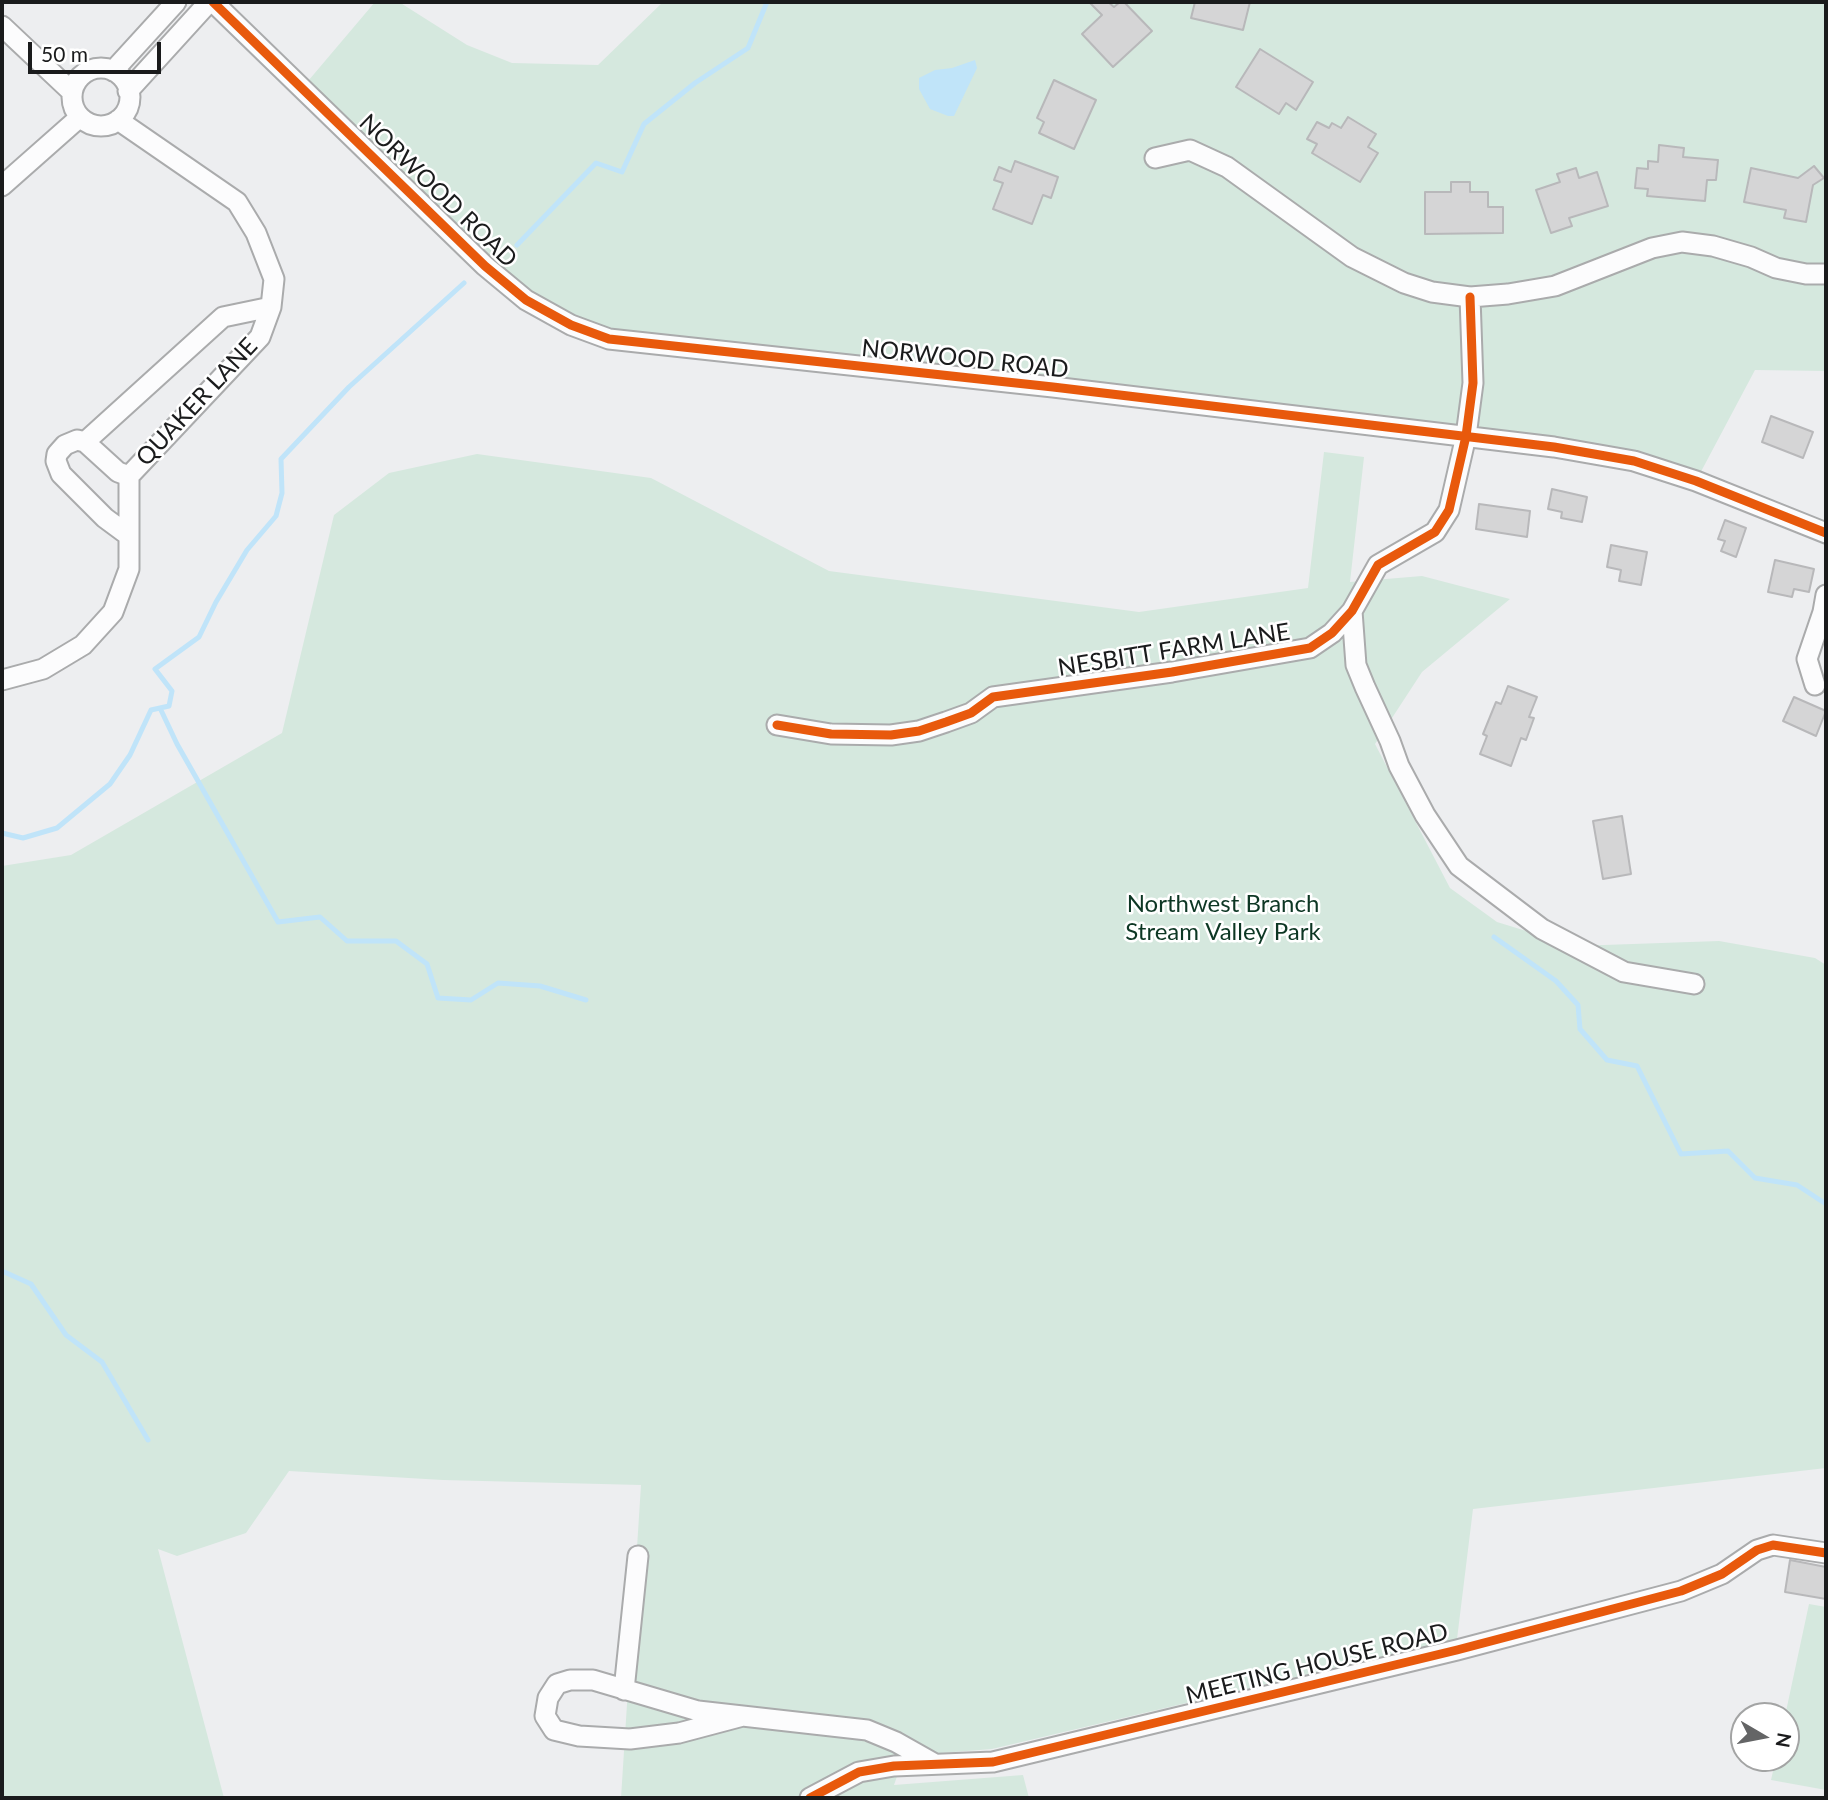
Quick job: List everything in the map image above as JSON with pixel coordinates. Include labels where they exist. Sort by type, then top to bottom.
[{"type":"street","points":[[113,71],[176,2]]},
{"type":"street","points":[[128,91],[211,2]]},
{"type":"street","name":"NORWOOD ROAD","points":[[211,2],[485,266],[526,300],[571,326],[609,339],[1053,387],[1554,447],[1634,461],[1696,481],[1826,533]]},
{"type":"street","points":[[3,30],[72,92]]},
{"type":"street","points":[[98,68],[113,71],[123,78],[128,91],[128,104],[118,120],[100,125],[90,124],[80,117],[72,102],[75,83],[89,70],[98,68]]},
{"type":"street","points":[[2,186],[80,117]]},
{"type":"street","points":[[85,442],[223,317],[271,307],[274,279],[256,233],[237,202],[118,120]]},
{"type":"street","points":[[1155,158],[1190,150],[1227,167],[1352,257],[1404,283],[1432,292],[1470,297],[1555,286],[1652,248],[1682,242],[1713,246],[1751,257],[1776,268],[1806,274],[1826,274]]},
{"type":"street","name":"NESBITT FARM LANE","points":[[777,724],[831,734],[891,735],[919,731],[971,713],[993,697],[1172,673],[1310,648],[1332,632],[1352,611],[1378,565],[1435,532],[1449,510],[1466,436],[1473,383],[1470,297]]},
{"type":"street","name":"QUAKER LANE","points":[[2,680],[43,669],[83,645],[113,612],[129,569],[129,476],[260,337],[271,307]]},
{"type":"street","points":[[128,535],[106,518],[61,474],[57,467],[57,454],[65,444],[77,440],[85,442],[118,472],[129,476]]},
{"type":"street","points":[[1815,685],[1807,659],[1826,595]]},
{"type":"street","points":[[1352,611],[1356,665],[1365,687],[1399,766],[1431,825],[1459,866],[1542,929],[1624,972],[1694,984]]},
{"type":"street","name":"MEETING HOUSE ROAD","points":[[810,1798],[859,1772],[894,1766],[993,1762],[1457,1650],[1655,1598],[1681,1591],[1722,1574],[1757,1550],[1773,1545],[1826,1553]]},
{"type":"street","points":[[624,1690],[638,1556]]},
{"type":"street","points":[[743,1716],[679,1733],[630,1739],[579,1736],[554,1730],[545,1716],[548,1698],[557,1684],[570,1680],[593,1680],[698,1711],[743,1716],[867,1730],[936,1764]]},
{"type":"green space","points":[[375,2],[399,2],[467,45],[512,63],[598,65],[663,2],[1826,2],[1826,371],[1755,370],[1696,481],[1634,461],[609,339],[526,300],[303,87]]},
{"type":"green space","name":"Northwest Branch Stream Valley Park","points":[[1324,452],[1364,457],[1350,582],[1422,576],[1510,599],[1422,672],[1375,744],[1450,888],[1497,922],[1575,946],[1719,941],[1815,958],[1826,965],[1826,1468],[1473,1509],[1457,1639],[992,1749],[904,1756],[894,1785],[1023,1775],[1029,1798],[621,1798],[641,1485],[443,1480],[289,1471],[246,1533],[177,1556],[158,1549],[224,1798],[2,1798],[2,866],[71,855],[282,733],[334,515],[389,473],[477,454],[651,478],[829,571],[1139,612],[1308,588]]},
{"type":"green space","points":[[1809,1604],[1826,1607],[1826,1790],[1771,1780],[1773,1772],[1800,1772],[1800,1702],[1788,1702]]},
{"type":"water","points":[[975,60],[977,68],[954,116],[930,109],[919,89],[919,78],[935,70],[952,68]]},
{"type":"building","points":[[1089,2],[1108,2],[1114,7],[1124,2],[1152,31],[1113,67],[1082,34],[1102,15]]},
{"type":"building","points":[[1195,2],[1250,2],[1243,30],[1191,18]]},
{"type":"building","points":[[1260,49],[1313,82],[1296,110],[1286,103],[1279,114],[1236,87]]},
{"type":"building","points":[[1054,80],[1096,100],[1074,149],[1039,133],[1044,122],[1037,118]]},
{"type":"building","points":[[1348,117],[1376,134],[1368,147],[1378,153],[1360,182],[1312,153],[1317,144],[1307,139],[1317,122],[1329,128],[1332,123],[1341,128]]},
{"type":"building","points":[[1659,145],[1684,148],[1683,157],[1718,160],[1716,180],[1707,180],[1705,201],[1647,196],[1648,189],[1635,188],[1637,168],[1648,169],[1648,161],[1658,162]]},
{"type":"building","points":[[1015,161],[1058,177],[1051,198],[1043,195],[1032,224],[993,209],[1003,183],[994,180],[999,167],[1011,172]]},
{"type":"building","points":[[1814,166],[1824,178],[1813,185],[1806,222],[1784,218],[1786,210],[1744,202],[1751,168],[1798,178]]},
{"type":"building","points":[[1576,168],[1579,178],[1597,172],[1608,206],[1569,218],[1572,226],[1551,233],[1536,190],[1560,182],[1557,174]]},
{"type":"building","points":[[1451,182],[1470,182],[1470,192],[1488,192],[1488,207],[1503,207],[1503,233],[1425,234],[1425,192],[1451,192]]},
{"type":"building","points":[[1771,416],[1813,432],[1803,458],[1762,442]]},
{"type":"building","points":[[1552,489],[1587,497],[1582,522],[1561,518],[1562,512],[1548,509]]},
{"type":"building","points":[[1479,504],[1530,511],[1527,537],[1476,529]]},
{"type":"building","points":[[1725,520],[1746,528],[1736,557],[1721,551],[1725,541],[1718,539]]},
{"type":"building","points":[[1611,545],[1647,552],[1641,585],[1619,581],[1621,570],[1607,567]]},
{"type":"building","points":[[1775,560],[1814,569],[1809,592],[1794,589],[1792,597],[1768,592]]},
{"type":"building","points":[[1508,686],[1537,697],[1529,717],[1534,718],[1526,740],[1521,738],[1511,766],[1480,754],[1487,736],[1483,734],[1496,702],[1501,704]]},
{"type":"building","points":[[1794,697],[1826,711],[1816,736],[1783,721]]},
{"type":"building","points":[[1622,816],[1631,874],[1603,879],[1593,821]]},
{"type":"building","points":[[1790,1560],[1826,1567],[1826,1599],[1785,1592]]},
{"type":"waterway","points":[[517,245],[596,163],[622,172],[644,124],[695,83],[748,48],[767,2]]},
{"type":"waterway","points":[[2,833],[23,838],[57,828],[110,784],[130,755],[151,710],[169,706],[172,691],[155,669],[199,637],[247,550],[276,516],[282,493],[281,459],[349,387],[464,283]]},
{"type":"waterway","points":[[160,708],[177,744],[278,922],[320,917],[347,941],[396,941],[427,964],[438,998],[471,1000],[498,983],[540,986],[586,1000]]},
{"type":"waterway","points":[[1494,937],[1556,981],[1578,1005],[1580,1029],[1607,1060],[1637,1066],[1681,1154],[1728,1151],[1755,1178],[1797,1185],[1826,1204]]},
{"type":"waterway","points":[[2,1271],[31,1284],[66,1335],[102,1362],[148,1440]]},
{"type":"cycle path","points":[[213,2],[485,266],[526,300],[571,325],[609,339],[1053,387],[1554,447],[1634,461],[1696,481],[1826,533]]},
{"type":"cycle path","points":[[777,725],[831,734],[891,735],[919,731],[971,713],[993,697],[1172,672],[1310,648],[1332,633],[1352,611],[1378,565],[1435,532],[1449,510],[1466,436],[1473,383],[1470,297]]},
{"type":"cycle path","points":[[810,1798],[859,1772],[894,1766],[993,1762],[1457,1650],[1681,1591],[1722,1574],[1757,1550],[1773,1545],[1826,1553]]}]
